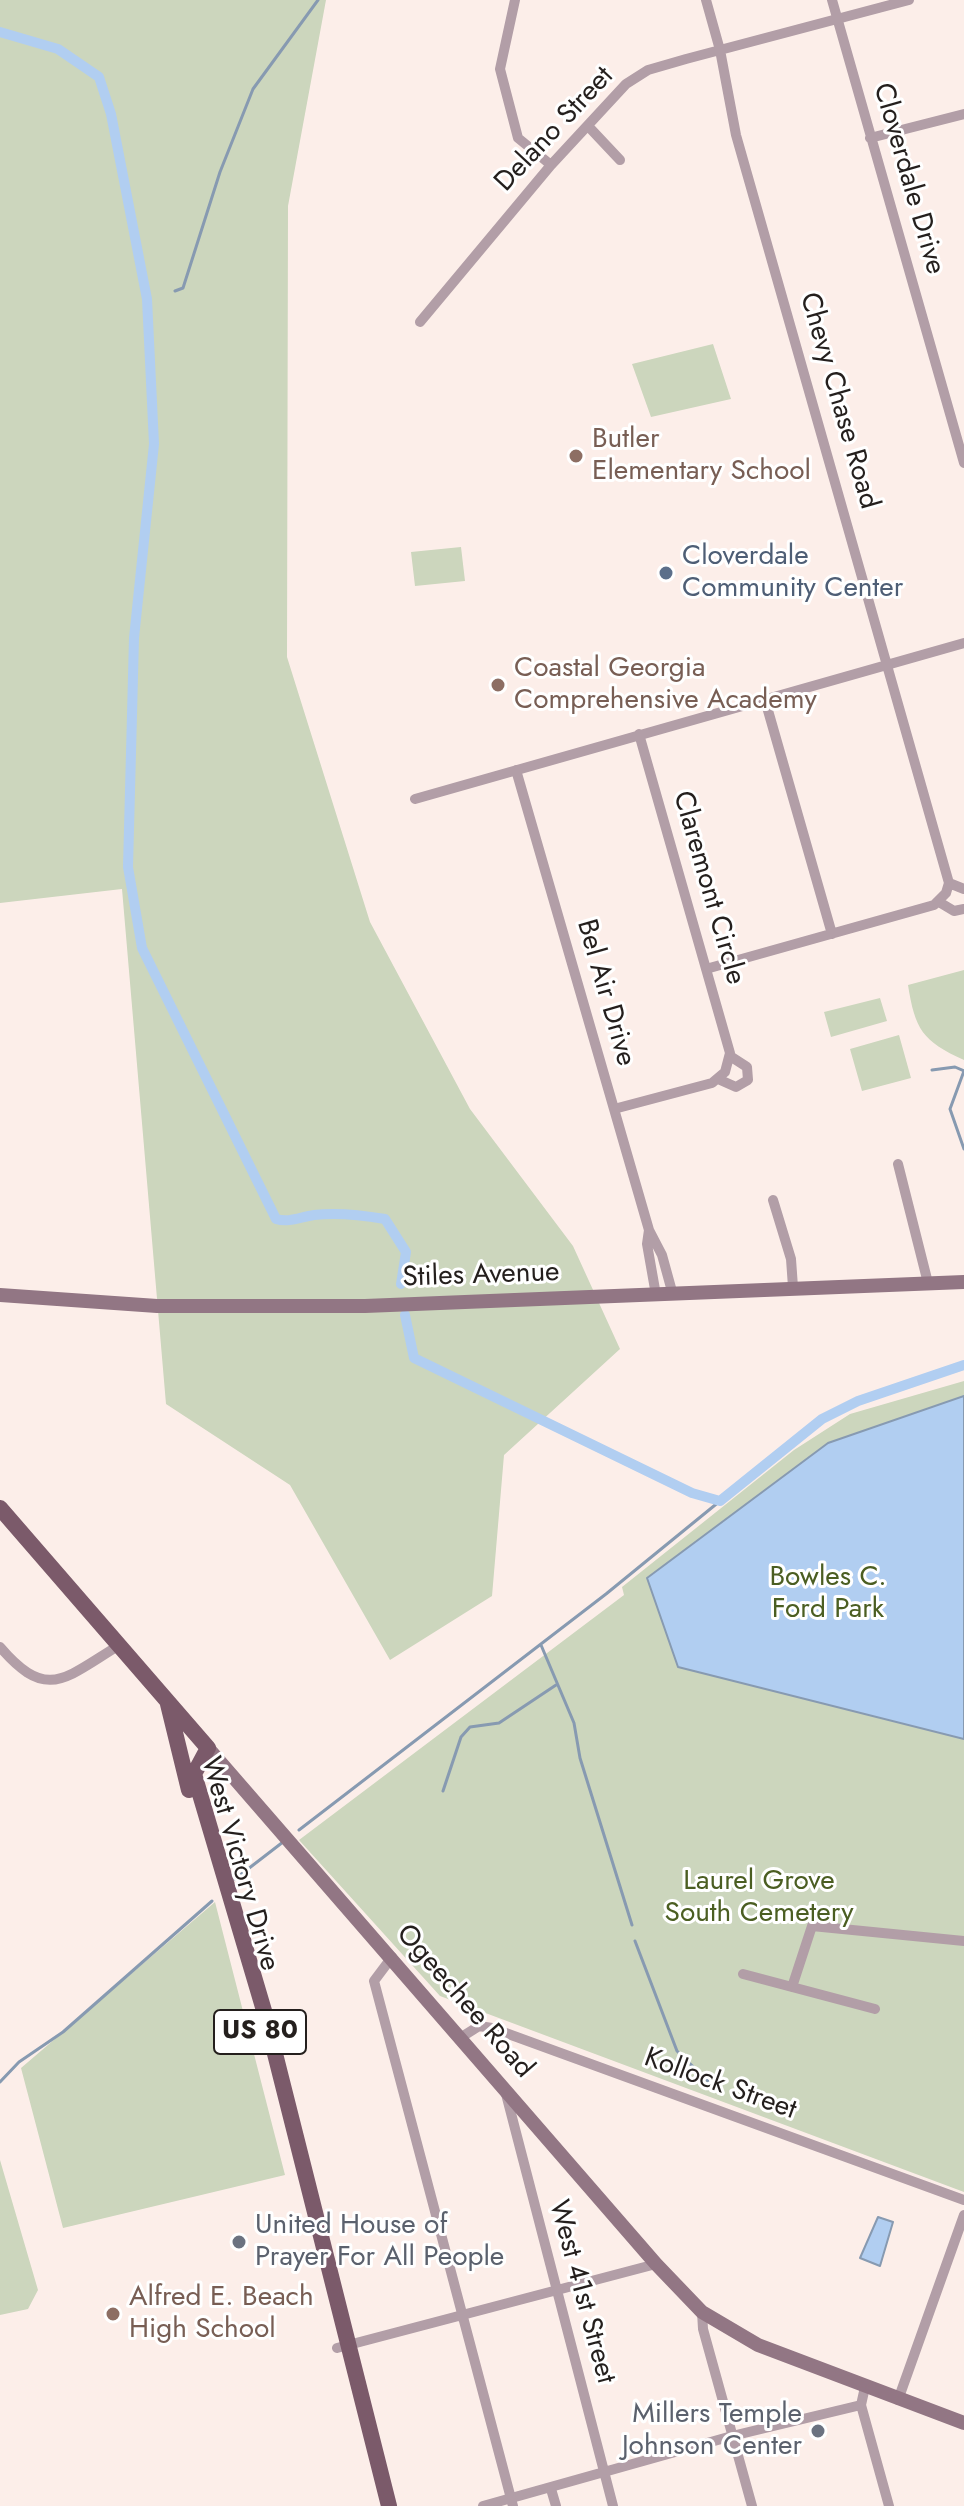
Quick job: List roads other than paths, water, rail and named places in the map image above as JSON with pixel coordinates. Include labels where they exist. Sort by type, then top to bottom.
[{"type":"main road","name":"Ogeechee Road","points":[[0,1508],[208,1748]]},
{"type":"main road","name":"West Victory Drive","points":[[168,1702],[185,1777],[256,2017],[342,2347],[389,2506]]},
{"type":"main road","name":"West Victory Drive","points":[[208,1748],[194,1774],[265,2014],[379,2506]]},
{"type":"street","points":[[515,0],[500,69],[518,138],[551,165]]},
{"type":"street","name":"Chevy Chase Road","points":[[706,0],[720,50],[736,135],[949,883]]},
{"type":"street","name":"Cloverdale Drive","points":[[832,0],[964,463]]},
{"type":"street","name":"Delano Street","points":[[420,322],[551,165],[626,84],[648,70],[909,0]]},
{"type":"street","points":[[870,138],[964,114]]},
{"type":"street","points":[[588,126],[620,160]]},
{"type":"street","points":[[415,799],[964,643]]},
{"type":"street","points":[[765,700],[832,934]]},
{"type":"street","name":"Claremont Circle","points":[[614,1109],[718,1079],[736,1087],[748,1080],[747,1067],[730,1056],[729,1042],[639,734]]},
{"type":"street","name":"Bel Air Drive","points":[[516,770],[649,1230],[662,1255],[673,1295]]},
{"type":"street","points":[[706,969],[939,902],[949,883],[964,889]]},
{"type":"street","points":[[939,902],[954,911],[964,909]]},
{"type":"street","points":[[718,1079],[730,1056]]},
{"type":"street","points":[[898,1164],[928,1283]]},
{"type":"street","points":[[773,1200],[791,1259],[793,1287]]},
{"type":"street","name":"Bel Air Drive","points":[[649,1230],[647,1244],[656,1295]]},
{"type":"street","name":"Stiles Avenue","points":[[0,1295],[157,1306],[365,1306],[964,1282]]},
{"type":"street","points":[[0,1647],[19,1669],[39,1681],[65,1677],[118,1646]]},
{"type":"street","name":"Ogeechee Road","points":[[208,1748],[656,2264],[702,2312],[758,2345],[964,2423]]},
{"type":"street","points":[[792,1987],[812,1926],[964,1941]]},
{"type":"street","points":[[392,1957],[374,1981],[512,2502]]},
{"type":"street","points":[[743,1974],[875,2009]]},
{"type":"street","name":"Kollock Street","points":[[460,2038],[479,2026],[492,2028],[964,2200]]},
{"type":"street","name":"West 41st Street","points":[[505,2090],[554,2289],[613,2506]]},
{"type":"street","points":[[898,2400],[964,2215]]},
{"type":"street","points":[[342,2347],[656,2264]]},
{"type":"street","points":[[702,2312],[703,2329],[752,2506]]},
{"type":"street","points":[[865,2387],[861,2405],[889,2506]]},
{"type":"street","points":[[483,2506],[512,2502],[732,2436],[861,2405]]},
{"type":"street","points":[[551,2489],[556,2506]]},
{"type":"water","name":"Bowles C. Ford Park","points":[[964,1396],[964,1739],[678,1667],[647,1578],[828,1443]]},
{"type":"water","points":[[878,2217],[893,2222],[880,2266],[860,2258]]},
{"type":"waterway","points":[[175,291],[183,288],[220,172],[253,89],[318,0]]},
{"type":"waterway","points":[[0,32],[58,49],[99,77],[111,114],[147,299],[154,444],[134,638],[128,867],[142,948],[276,1219],[332,1214],[385,1219],[406,1252],[401,1284]]},
{"type":"waterway","points":[[932,1070],[955,1067],[964,1071],[950,1109],[964,1149]]},
{"type":"waterway","points":[[405,1315],[414,1358],[692,1493],[720,1501],[822,1419],[858,1401],[964,1365]]},
{"type":"waterway","points":[[299,1830],[606,1594],[720,1501]]},
{"type":"waterway","points":[[541,1645],[574,1723],[580,1758],[632,1925]]},
{"type":"waterway","points":[[443,1791],[461,1737],[470,1727],[499,1723],[556,1685]]},
{"type":"waterway","points":[[235,1879],[283,1842]]},
{"type":"waterway","points":[[0,2082],[19,2062],[63,2032],[212,1901]]},
{"type":"waterway","points":[[635,1941],[677,2051],[715,2088]]},
{"type":"place","name":"Butler Elementary School","points":[[576,456]]},
{"type":"place","name":"Cloverdale Community Center","points":[[666,573]]},
{"type":"place","name":"Coastal Georgia Comprehensive Academy","points":[[498,685]]},
{"type":"place","name":"United House of Prayer For All People","points":[[239,2242]]},
{"type":"place","name":"Alfred E. Beach High School","points":[[113,2314]]},
{"type":"place","name":"Millers Temple Johnson Center","points":[[818,2431]]},
{"type":"park label","name":"Laurel Grove South Cemetery","points":[[759,1898]]}]
